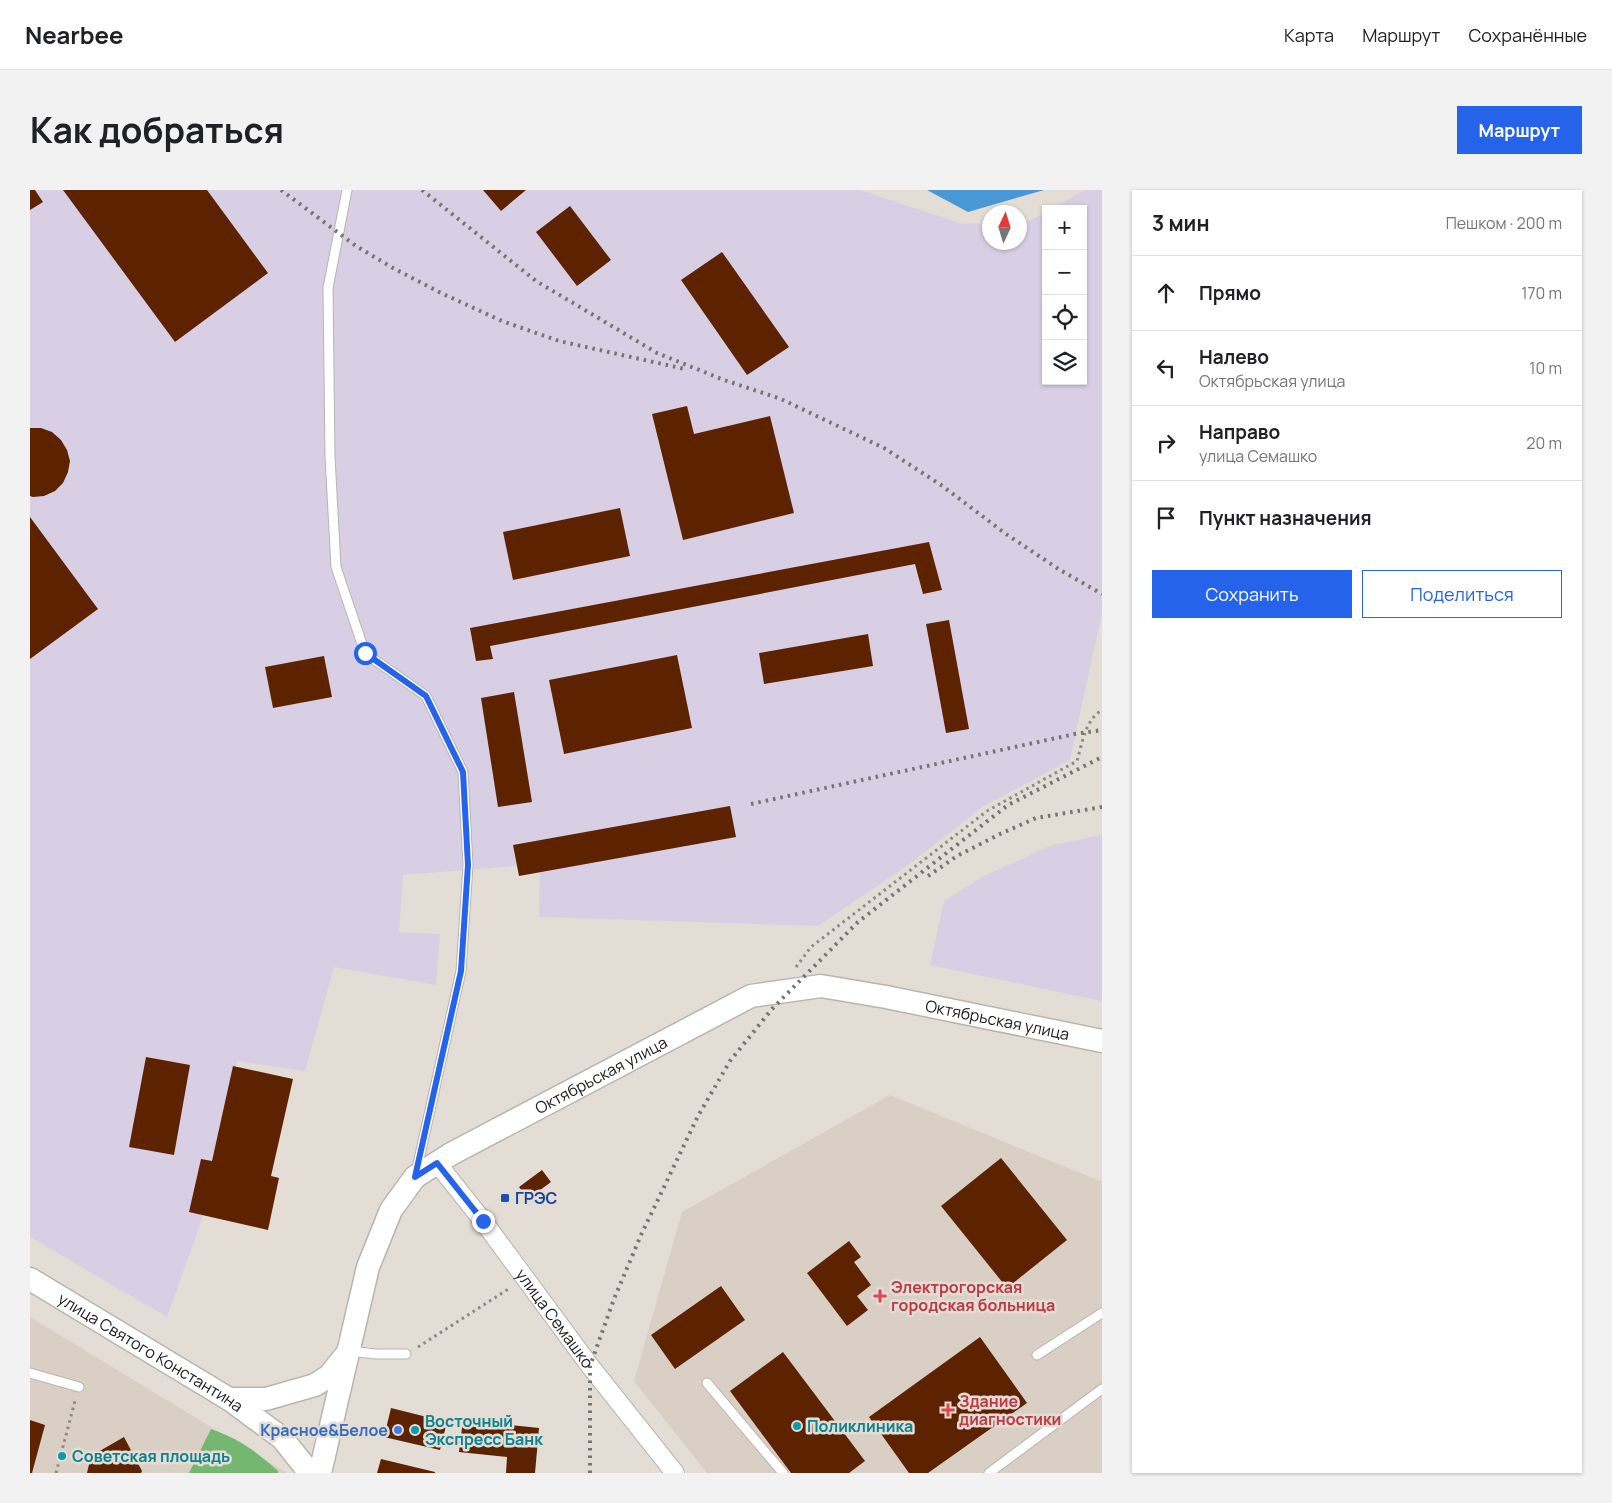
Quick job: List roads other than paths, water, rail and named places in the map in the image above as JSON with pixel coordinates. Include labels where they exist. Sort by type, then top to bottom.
[{"type":"street","name":"Октябрьская улица","points":[[320,1473],[368,1267],[391,1210],[415,1177],[437,1163],[751,996],[821,986],[886,997],[1102,1041]]},
{"type":"street","name":"улица Семашко","points":[[437,1163],[590,1366],[674,1473]]},
{"type":"street","name":"улица Святого Константина","points":[[30,1279],[229,1399],[282,1438],[310,1473]]},
{"type":"street","points":[[229,1399],[266,1399],[315,1385],[329,1376],[349,1351]]},
{"type":"lane","points":[[346,190],[328,288],[330,457],[336,567],[365,653],[426,696],[463,772],[468,865],[461,971],[415,1177]]},
{"type":"lane","points":[[1036,1355],[1102,1313]]},
{"type":"lane","points":[[349,1351],[406,1354]]},
{"type":"lane","points":[[30,1373],[79,1387]]},
{"type":"lane","points":[[707,1383],[783,1473]]},
{"type":"lane","points":[[989,1473],[1102,1389]]},
{"type":"water","points":[[927,190],[1044,190],[992,205],[982,205],[982,208],[968,212]]},
{"type":"railway","points":[[281,190],[356,246],[393,268],[502,321],[559,341],[685,369]]},
{"type":"railway","points":[[422,190],[536,281],[657,353],[724,380],[781,399],[884,448],[941,485],[1006,534],[1060,570],[1102,594]]},
{"type":"railway","points":[[751,804],[1075,734],[1102,730]]},
{"type":"railway","points":[[590,1473],[590,1366],[614,1299],[641,1235],[698,1116],[730,1061],[772,1009],[858,922],[1008,805],[1102,757]]},
{"type":"railway","points":[[928,876],[957,856],[1036,818],[1102,807]]},
{"type":"place","name":"ГРЭС","points":[[505,1198]]},
{"type":"place","name":"Электрогорская городская больница","points":[[880,1296]]},
{"type":"place","name":"Здание диагностики","points":[[948,1410]]},
{"type":"place","name":"Поликлиника","points":[[797,1426]]},
{"type":"place","name":"Красное&Белое","points":[[398,1430]]},
{"type":"place","name":"Восточный Экспресс Банк","points":[[415,1430]]},
{"type":"place","name":"Советская площадь","points":[[62,1456]]}]
